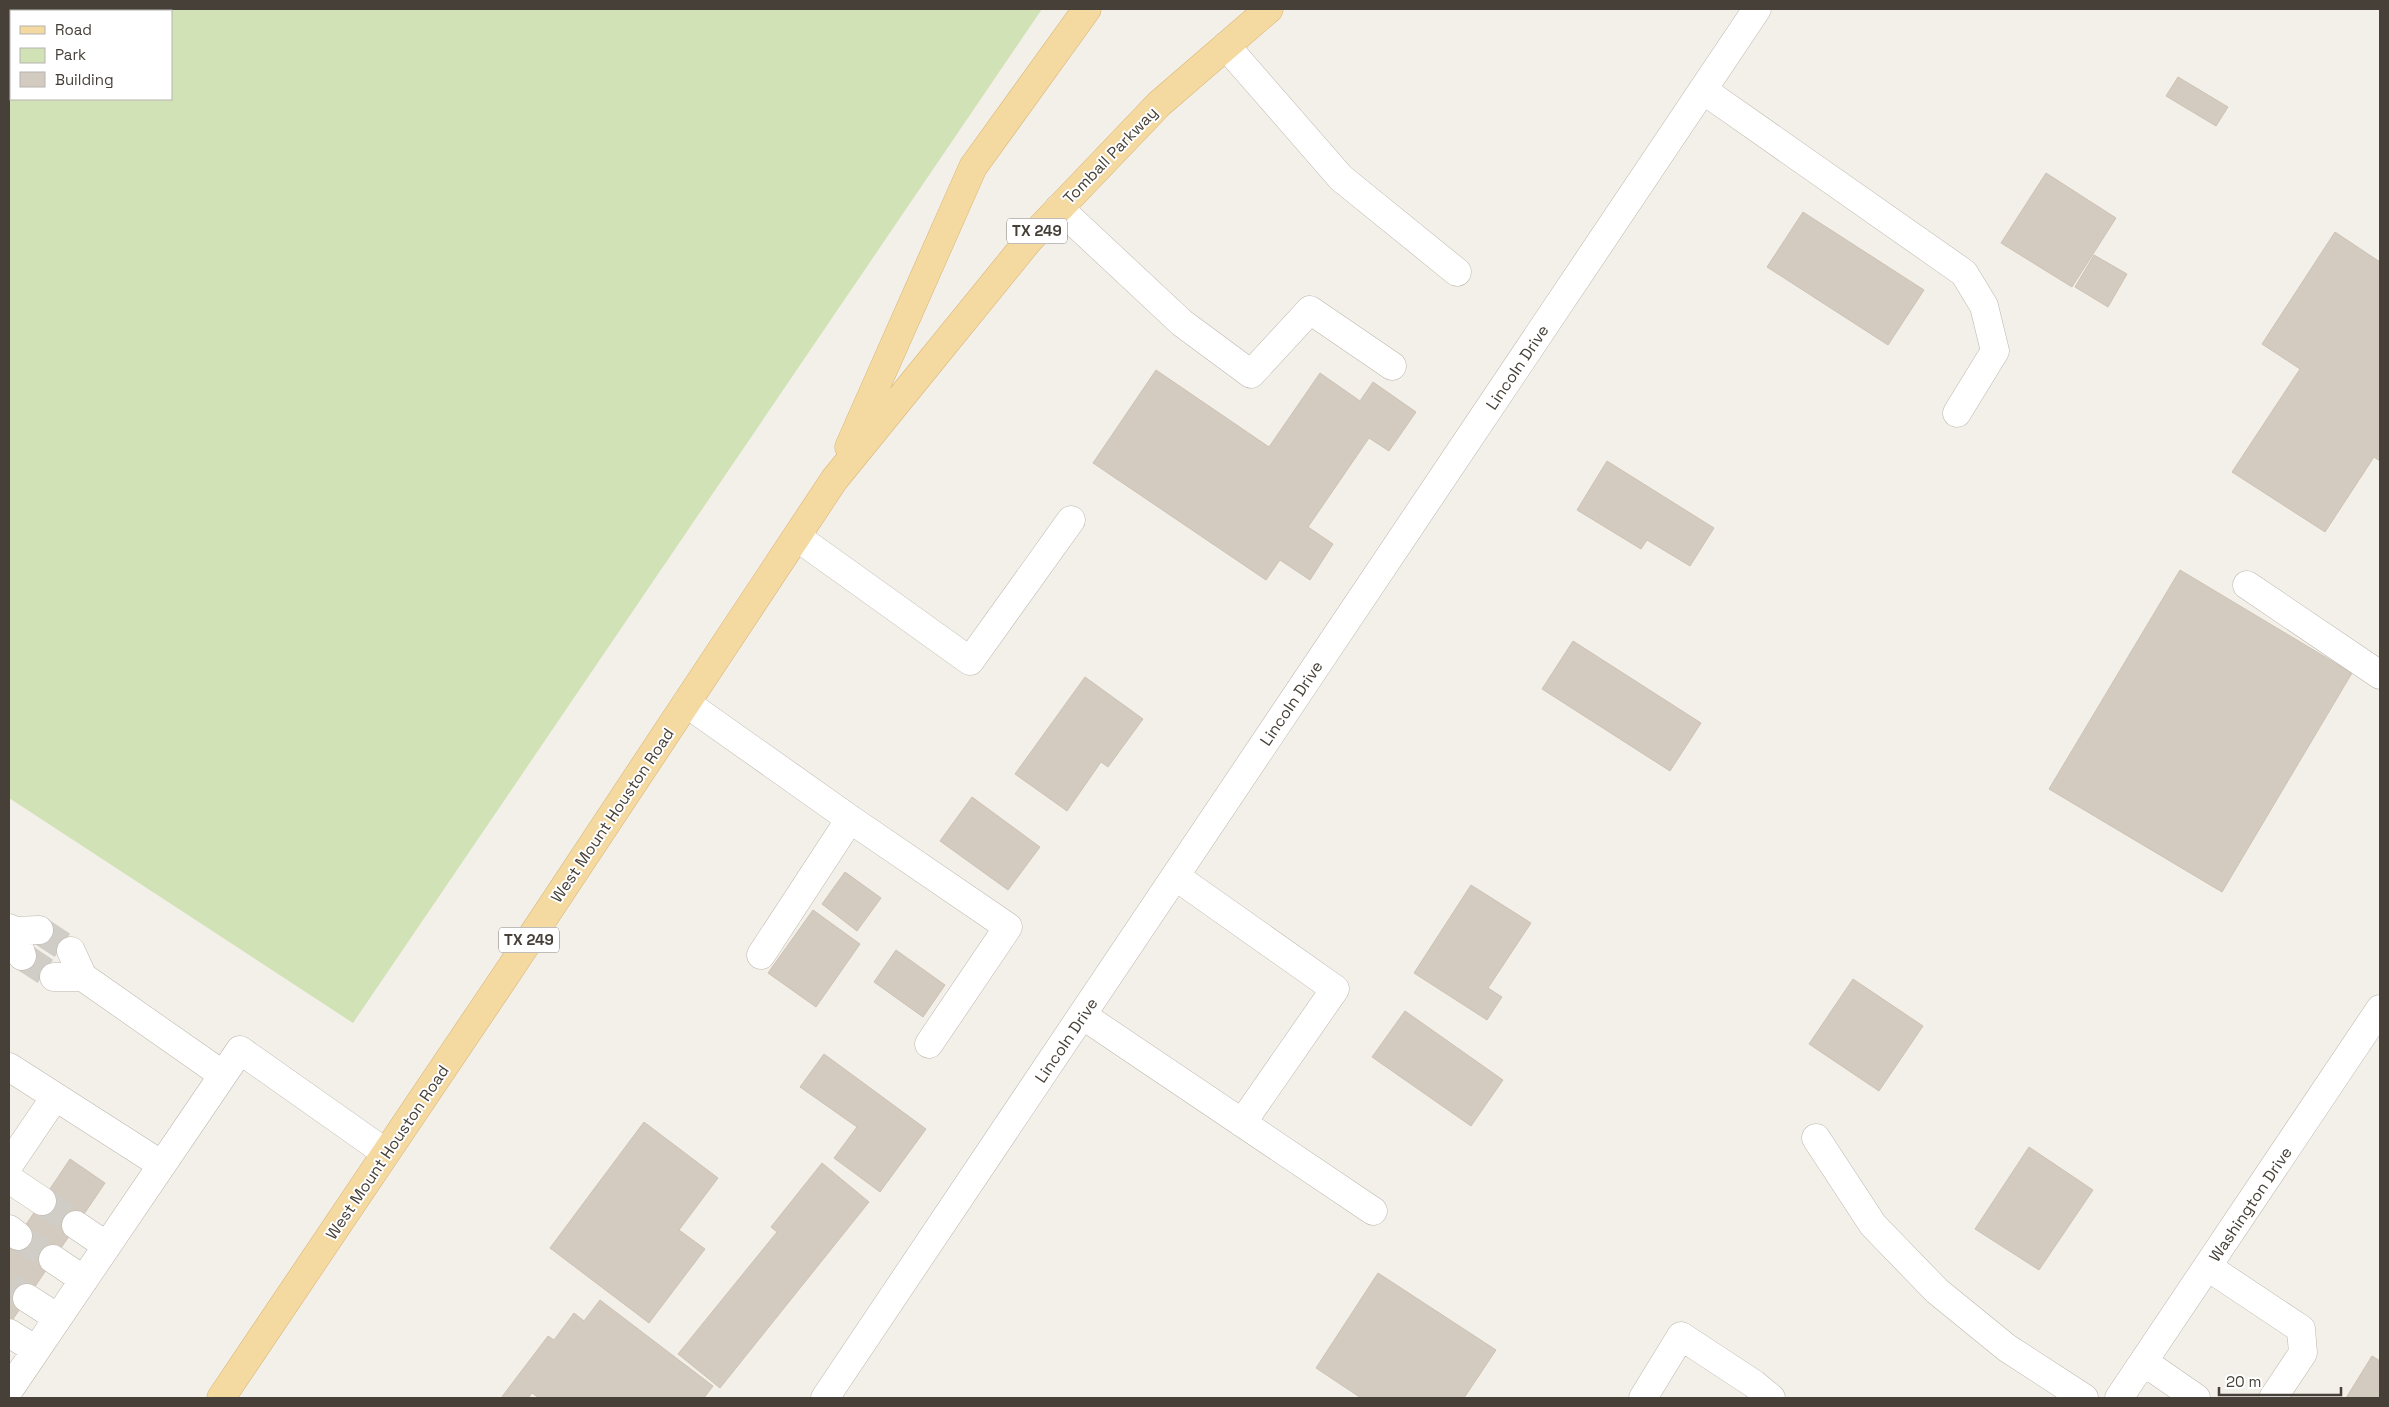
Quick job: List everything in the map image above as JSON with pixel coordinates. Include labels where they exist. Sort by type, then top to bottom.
[{"type":"main road","points":[[834,480],[973,167],[1087,9]]},
{"type":"main road","name":"Tomball Parkway","points":[[834,480],[1028,240],[1159,104],[1269,9]]},
{"type":"main road","name":"West Mount Houston Road","points":[[221,1398],[834,480]]},
{"type":"street","name":"Lincoln Drive","points":[[825,1398],[1757,9]]},
{"type":"street","points":[[1226,46],[1341,178],[1457,272]]},
{"type":"street","points":[[1703,90],[1964,273],[1984,306],[1995,351],[1957,414]]},
{"type":"street","points":[[1059,208],[1182,323],[1250,374],[1310,310],[1392,366]]},
{"type":"street","points":[[796,537],[970,661],[1071,520]]},
{"type":"street","points":[[2247,585],[2380,675]]},
{"type":"street","points":[[686,703],[850,819],[1008,927],[929,1044]]},
{"type":"street","points":[[761,955],[850,819]]},
{"type":"street","points":[[1175,876],[1335,989],[1242,1123]]},
{"type":"street","points":[[72,951],[83,977],[223,1075]]},
{"type":"street","points":[[54,977],[83,977]]},
{"type":"street","name":"Washington Drive","points":[[2120,1398],[2380,1009]]},
{"type":"street","points":[[1082,1015],[1373,1211]]},
{"type":"street","points":[[10,1386],[108,1246],[240,1050],[386,1153]]},
{"type":"street","points":[[9,1067],[162,1165]]},
{"type":"street","points":[[9,1165],[55,1097]]},
{"type":"street","points":[[1816,1138],[1873,1225],[1937,1291],[2007,1348],[2084,1398]]},
{"type":"street","points":[[9,1179],[42,1201]]},
{"type":"street","points":[[76,1225],[108,1246]]},
{"type":"street","points":[[53,1259],[84,1280]]},
{"type":"street","points":[[2208,1267],[2301,1329],[2303,1353],[2273,1398]]},
{"type":"street","points":[[27,1298],[58,1318]]},
{"type":"street","points":[[9,1333],[36,1350]]},
{"type":"street","points":[[1643,1398],[1681,1336],[1754,1384],[1770,1398]]},
{"type":"street","points":[[2144,1362],[2196,1398]]},
{"type":"green space","points":[[9,9],[1042,9],[353,1023],[9,798]]},
{"type":"building","points":[[2178,77],[2228,107],[2216,126],[2166,96]]},
{"type":"building","points":[[2046,173],[2116,218],[2072,287],[2001,243]]},
{"type":"building","points":[[1803,212],[1924,290],[1888,345],[1767,267]]},
{"type":"building","points":[[2335,232],[2380,262],[2380,461],[2374,457],[2325,532],[2232,472],[2300,369],[2262,344]]},
{"type":"building","points":[[2094,255],[2127,274],[2108,307],[2075,287]]},
{"type":"building","points":[[1156,370],[1269,447],[1320,373],[1360,401],[1373,382],[1416,412],[1389,451],[1369,438],[1308,527],[1333,544],[1310,580],[1280,560],[1266,580],[1093,463]]},
{"type":"building","points":[[1607,461],[1714,528],[1690,566],[1647,540],[1641,549],[1577,510]]},
{"type":"building","points":[[2180,570],[2352,673],[2222,892],[2049,789]]},
{"type":"building","points":[[1573,641],[1701,723],[1670,771],[1542,689]]},
{"type":"building","points":[[1085,677],[1143,719],[1108,767],[1101,762],[1067,811],[1015,774]]},
{"type":"building","points":[[972,797],[1040,847],[1008,890],[940,841]]},
{"type":"building","points":[[845,872],[881,898],[857,931],[822,904]]},
{"type":"building","points":[[1471,885],[1531,923],[1488,988],[1502,997],[1487,1020],[1414,973]]},
{"type":"building","points":[[813,910],[860,944],[816,1007],[768,973]]},
{"type":"building","points":[[896,950],[945,985],[923,1017],[874,982]]},
{"type":"building","points":[[1853,979],[1923,1026],[1879,1091],[1809,1044]]},
{"type":"building","points":[[1405,1011],[1503,1080],[1471,1126],[1372,1057]]},
{"type":"building","points":[[824,1054],[926,1129],[880,1192],[834,1158],[857,1127],[800,1087]]},
{"type":"building","points":[[644,1122],[718,1178],[679,1230],[705,1249],[649,1323],[550,1248]]},
{"type":"building","points":[[2029,1147],[2093,1190],[2039,1270],[1975,1229]]},
{"type":"building","points":[[70,1159],[105,1183],[9,1325],[9,1250]]},
{"type":"building","points":[[822,1163],[869,1202],[720,1388],[678,1354],[777,1232],[771,1227]]},
{"type":"building","points":[[1378,1273],[1496,1350],[1464,1398],[1361,1398],[1316,1368]]},
{"type":"building","points":[[600,1300],[713,1386],[704,1398],[539,1398],[532,1393],[528,1398],[501,1398],[548,1336],[554,1340],[574,1313],[584,1321]]},
{"type":"building","points":[[2372,1356],[2380,1361],[2380,1398],[2346,1398]]},
{"type":"tunnel","points":[[39,930],[71,951]]},
{"type":"tunnel","points":[[22,956],[54,977]]},
{"type":"tunnel","points":[[42,1201],[76,1225]]},
{"type":"tunnel","points":[[18,1236],[53,1259]]},
{"type":"tunnel","points":[[9,1286],[27,1298]]}]
